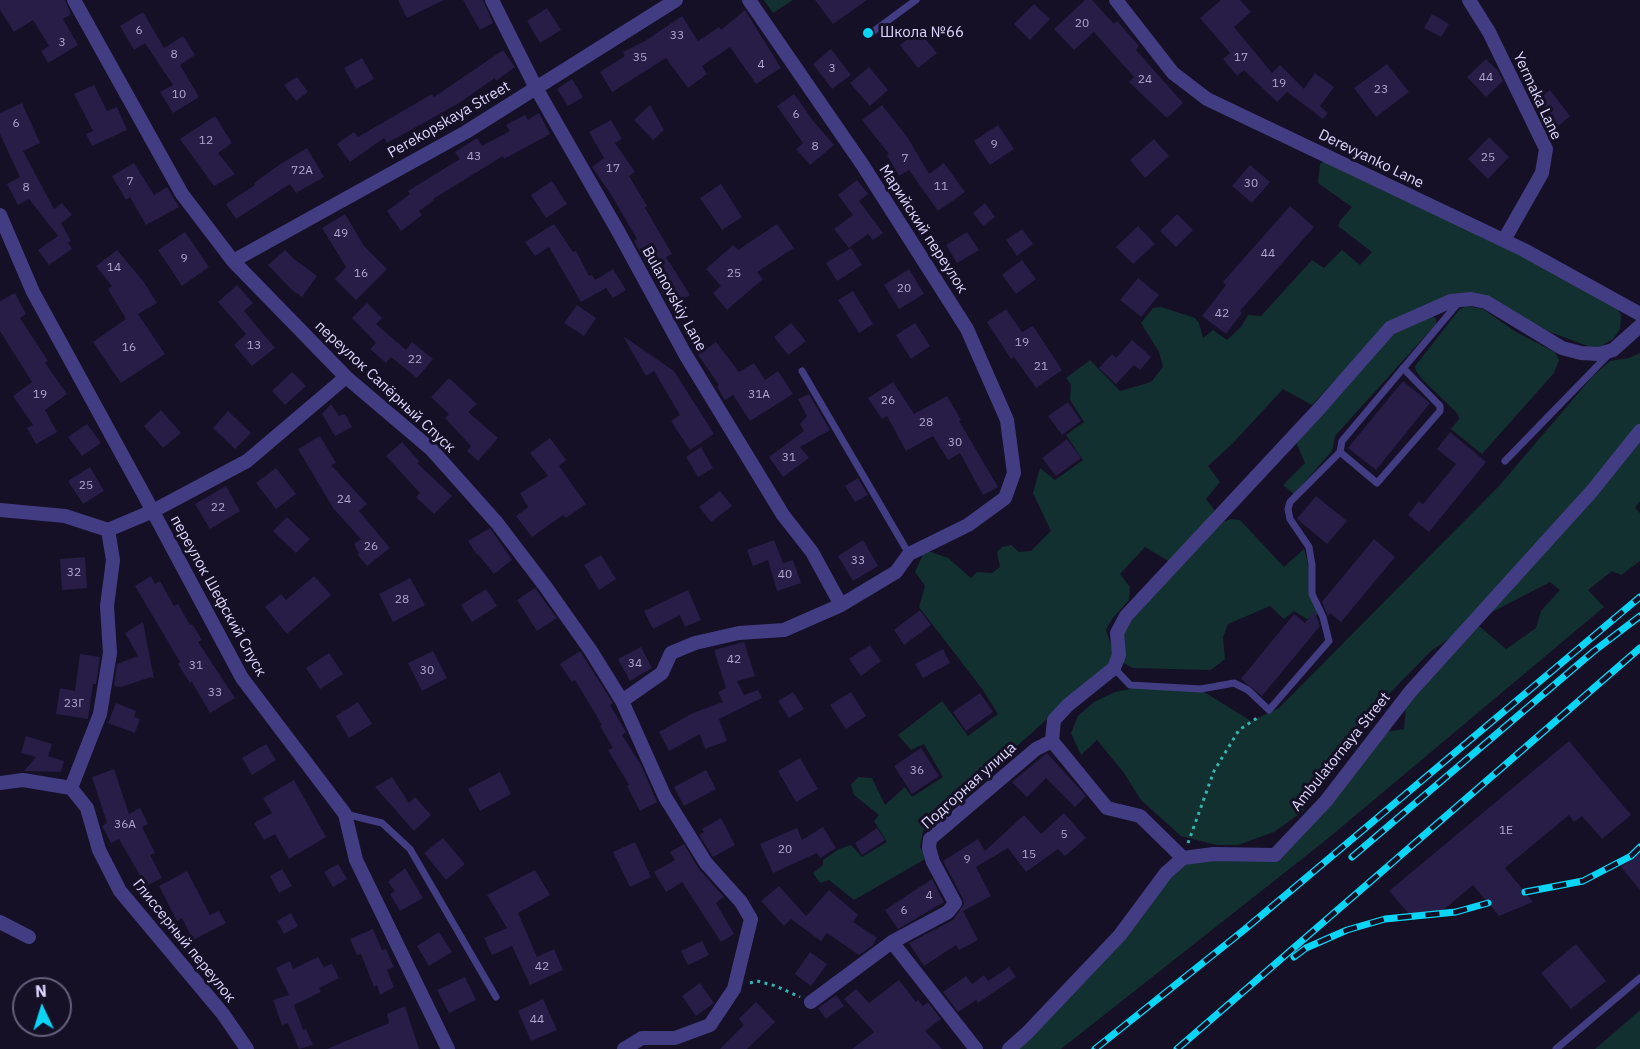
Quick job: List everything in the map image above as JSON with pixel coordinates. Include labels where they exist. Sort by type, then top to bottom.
[{"type":"street","name":"переулок Сапёрный Спуск","points":[[74,0],[182,194],[232,261],[346,378],[432,450],[497,523],[585,642],[622,701],[665,797],[706,863],[741,902],[751,919],[734,989]]},
{"type":"street","name":"Bulanovskiy Lane","points":[[492,0],[536,88],[685,354],[783,515],[812,552],[841,605]]},
{"type":"street","name":"Perekopskaya Street","points":[[232,261],[466,132],[676,0]]},
{"type":"street","name":"Марийский переулок","points":[[749,0],[862,164],[967,329],[1007,420],[1014,472],[1005,498],[968,525],[909,554]]},
{"type":"street","name":"Derevyanko Lane","points":[[1116,0],[1173,73],[1207,99],[1504,240],[1640,314]]},
{"type":"street","name":"Yermaka Lane","points":[[1468,0],[1489,32],[1546,148],[1542,173],[1504,240]]},
{"type":"street","name":"переулок Шефский Спуск","points":[[0,215],[33,292],[242,678],[345,814],[356,860],[448,1049]]},
{"type":"street","points":[[1009,1049],[1120,936],[1166,873],[1184,858],[1140,816],[1107,808],[1052,741],[1054,720],[1068,705],[1114,668],[1119,655],[1118,633],[1126,616],[1318,410],[1390,328],[1451,301],[1471,299],[1486,302],[1562,348],[1581,353],[1599,354],[1613,350],[1640,327]]},
{"type":"street","points":[[0,510],[65,516],[108,530],[153,512],[246,461],[346,378]]},
{"type":"street","name":"Ambulatornaya Street","points":[[1184,858],[1214,854],[1275,855],[1326,801],[1410,692],[1592,491],[1640,431]]},
{"type":"street","points":[[0,783],[24,780],[71,788],[100,714],[110,653],[106,606],[113,560],[108,530]]},
{"type":"street","points":[[622,701],[662,673],[671,653],[695,643],[739,633],[784,630],[841,605],[896,572],[909,554]]},
{"type":"street","name":"Подгорная улица","points":[[811,1002],[892,942],[948,912],[955,903],[933,862],[929,848],[930,839],[1036,748],[1052,741]]},
{"type":"street","name":"Глиссерный переулок","points":[[71,788],[87,808],[99,850],[120,891],[223,1014],[247,1049]]},
{"type":"street","points":[[0,922],[29,937]]},
{"type":"street","points":[[892,942],[976,1049]]},
{"type":"street","points":[[624,1049],[642,1038],[675,1038],[710,1025],[734,989]]},
{"type":"lane","points":[[867,36],[916,0]]},
{"type":"lane","points":[[1114,668],[1130,685],[1201,689],[1234,683],[1248,690],[1269,710],[1329,640],[1323,617],[1312,594],[1312,565],[1309,548],[1290,519],[1288,509],[1290,502],[1340,452],[1342,441],[1460,300]]},
{"type":"lane","points":[[1505,461],[1613,350]]},
{"type":"lane","points":[[1340,452],[1377,483],[1437,417],[1440,406],[1403,368]]},
{"type":"lane","points":[[802,371],[909,554]]},
{"type":"lane","points":[[345,814],[382,823],[410,849],[496,997]]},
{"type":"lane","points":[[1556,1049],[1640,978]]},
{"type":"path","points":[[1184,858],[1214,771],[1239,730],[1269,710]]},
{"type":"path","points":[[734,989],[757,981],[776,986],[811,1002]]},
{"type":"green space","points":[[764,0],[793,0],[773,13]]},
{"type":"green space","points":[[1326,160],[1501,245],[1607,301],[1618,309],[1621,316],[1620,329],[1613,339],[1599,347],[1590,347],[1537,327],[1490,298],[1475,293],[1465,294],[1378,334],[1312,405],[1283,389],[1232,444],[1208,466],[1220,482],[1206,499],[1216,512],[1170,562],[1145,547],[1120,574],[1130,587],[1129,600],[1112,619],[1106,630],[1114,655],[1108,664],[923,831],[920,847],[927,858],[854,900],[829,880],[820,883],[813,873],[823,865],[823,860],[839,849],[851,845],[862,857],[887,842],[874,821],[879,815],[854,795],[851,785],[858,777],[872,778],[885,805],[905,787],[912,797],[943,777],[924,744],[911,750],[898,735],[942,701],[968,736],[998,714],[983,690],[919,607],[925,586],[915,572],[924,552],[948,558],[971,578],[977,572],[992,573],[1000,567],[997,552],[1002,547],[1011,545],[1019,552],[1031,551],[1051,531],[1033,493],[1040,468],[1055,480],[1083,460],[1066,435],[1084,422],[1070,400],[1071,385],[1066,378],[1090,360],[1120,391],[1151,382],[1163,367],[1159,352],[1141,323],[1153,308],[1161,307],[1195,318],[1199,323],[1203,338],[1213,330],[1227,340],[1241,327],[1248,315],[1261,316],[1312,260],[1324,268],[1342,250],[1360,265],[1372,252],[1338,226],[1352,207],[1318,183],[1320,164]]},
{"type":"green space","points":[[1466,306],[1483,309],[1516,332],[1555,352],[1559,360],[1554,373],[1482,454],[1451,429],[1459,419],[1458,414],[1423,380],[1415,366],[1459,310]]},
{"type":"green space","points":[[1430,317],[1436,319],[1436,324],[1335,436],[1332,451],[1294,494],[1283,485],[1305,463],[1296,442],[1392,335]]},
{"type":"green space","points":[[1640,353],[1640,501],[1635,508],[1640,513],[1640,561],[1621,575],[1612,571],[1588,590],[1604,607],[1326,840],[1061,1049],[1009,1049],[1183,858],[1275,855],[1379,733],[1404,729],[1406,706],[1437,668],[1449,660],[1449,657],[1479,626],[1506,649],[1536,628],[1541,611],[1560,590],[1550,582],[1473,622],[1431,651],[1377,706],[1302,812],[1274,832],[1238,845],[1217,845],[1181,836],[1141,800],[1124,773],[1097,740],[1081,755],[1071,733],[1078,716],[1094,702],[1115,692],[1135,688],[1201,690],[1251,721],[1279,708],[1499,486],[1592,377],[1610,361],[1629,358]]},
{"type":"green space","points":[[1231,519],[1240,520],[1284,567],[1304,549],[1315,591],[1317,615],[1307,619],[1294,611],[1284,619],[1270,606],[1228,624],[1223,637],[1225,659],[1211,670],[1133,668],[1123,663],[1123,634],[1131,618],[1223,522]]},
{"type":"green space","points":[[1640,1010],[1640,1049],[1595,1049],[1638,1012]]},
{"type":"building","points":[[0,0],[65,0],[71,14],[63,19],[78,45],[48,63],[41,51],[49,46],[33,20],[14,32],[0,10]]},
{"type":"building","points":[[398,0],[444,0],[407,18]]},
{"type":"building","points":[[463,0],[483,0],[493,23],[480,30]]},
{"type":"building","points":[[815,0],[867,0],[833,24]]},
{"type":"building","points":[[1085,0],[1092,0],[1114,24],[1117,21],[1139,46],[1136,50],[1183,103],[1167,118],[1129,82],[1134,77],[1094,32],[1074,50],[1054,29]]},
{"type":"building","points":[[1221,0],[1240,0],[1251,12],[1234,27],[1272,73],[1280,65],[1304,89],[1315,73],[1334,87],[1320,106],[1328,113],[1323,119],[1287,92],[1277,102],[1244,70],[1237,76],[1223,59],[1230,53],[1200,18]]},
{"type":"building","points":[[1034,4],[1050,19],[1030,40],[1014,24]]},
{"type":"building","points":[[547,8],[561,30],[540,43],[527,21]]},
{"type":"building","points":[[745,10],[781,68],[756,84],[730,47],[702,66],[707,74],[688,88],[666,58],[612,92],[600,72],[625,56],[623,52],[645,41],[682,16],[698,41],[719,27],[721,30]]},
{"type":"building","points":[[143,12],[164,48],[183,36],[195,55],[180,65],[199,97],[173,113],[160,92],[173,85],[145,43],[134,50],[120,26]]},
{"type":"building","points":[[1432,14],[1449,24],[1441,37],[1424,28]]},
{"type":"building","points":[[919,31],[937,53],[918,68],[900,45]]},
{"type":"building","points":[[831,49],[851,75],[832,89],[813,64]]},
{"type":"building","points":[[503,50],[515,67],[459,103],[387,143],[384,138],[350,162],[337,144],[354,132],[358,137],[432,94],[434,97]]},
{"type":"building","points":[[362,58],[374,79],[356,89],[344,68]]},
{"type":"building","points":[[1486,59],[1498,71],[1503,81],[1486,97],[1467,77]]},
{"type":"building","points":[[1387,64],[1409,92],[1376,117],[1354,88]]},
{"type":"building","points":[[869,67],[888,90],[870,106],[850,83]]},
{"type":"building","points":[[297,77],[308,92],[296,101],[284,85]]},
{"type":"building","points":[[572,79],[583,97],[568,106],[557,89]]},
{"type":"building","points":[[94,85],[107,111],[117,107],[127,130],[92,146],[86,134],[93,131],[74,94]]},
{"type":"building","points":[[1550,90],[1570,116],[1555,129],[1534,103]]},
{"type":"building","points":[[794,94],[834,145],[810,165],[796,149],[803,143],[777,106]]},
{"type":"building","points":[[22,103],[40,143],[23,151],[54,209],[62,203],[72,215],[61,223],[71,241],[68,243],[72,249],[49,265],[38,250],[58,236],[29,199],[18,205],[7,184],[20,177],[0,134],[0,113]]},
{"type":"building","points":[[650,105],[664,130],[653,140],[634,120]]},
{"type":"building","points":[[882,105],[908,138],[929,174],[944,163],[965,192],[938,211],[909,170],[899,176],[887,155],[889,154],[862,120]]},
{"type":"building","points":[[539,113],[550,134],[504,159],[503,156],[433,199],[419,211],[422,215],[401,231],[387,211],[410,194],[408,191],[460,159],[455,152],[477,138],[482,146],[510,131],[506,125],[525,115],[528,120]]},
{"type":"building","points":[[215,116],[232,143],[218,153],[235,174],[214,186],[180,139]]},
{"type":"building","points":[[611,120],[622,139],[615,143],[635,172],[629,176],[672,254],[666,257],[690,295],[670,307],[634,241],[637,239],[592,167],[604,158],[589,132]]},
{"type":"building","points":[[998,125],[1014,149],[990,165],[974,141]]},
{"type":"building","points":[[1489,137],[1509,157],[1488,179],[1468,159]]},
{"type":"building","points":[[1154,139],[1169,156],[1145,178],[1130,160]]},
{"type":"building","points":[[307,148],[324,177],[296,193],[290,184],[236,219],[226,204],[255,185],[254,183],[279,165]]},
{"type":"building","points":[[134,163],[154,195],[167,187],[179,207],[146,225],[130,197],[126,200],[112,176]]},
{"type":"building","points":[[1250,165],[1270,182],[1252,203],[1232,186]]},
{"type":"building","points":[[857,180],[868,194],[859,201],[883,233],[873,240],[868,234],[849,248],[834,229],[853,215],[838,195]]},
{"type":"building","points":[[552,181],[567,204],[546,218],[531,195]]},
{"type":"building","points":[[721,184],[742,217],[722,230],[700,198]]},
{"type":"building","points":[[985,203],[995,217],[983,226],[973,213]]},
{"type":"building","points":[[1290,206],[1314,227],[1240,311],[1242,313],[1226,334],[1202,316],[1226,285],[1223,282]]},
{"type":"building","points":[[345,214],[364,246],[387,269],[356,300],[335,279],[346,267],[322,228]]},
{"type":"building","points":[[1177,214],[1193,230],[1176,247],[1160,231]]},
{"type":"building","points":[[554,224],[573,252],[576,251],[589,276],[592,275],[595,280],[613,269],[626,290],[613,298],[606,288],[581,302],[549,247],[535,256],[525,242]]},
{"type":"building","points":[[777,224],[794,248],[757,272],[763,279],[727,310],[713,293],[721,286],[706,269],[733,245],[738,250]]},
{"type":"building","points":[[1138,226],[1155,244],[1133,264],[1116,247]]},
{"type":"building","points":[[1022,229],[1033,244],[1017,256],[1006,240]]},
{"type":"building","points":[[185,232],[209,267],[182,286],[158,250]]},
{"type":"building","points":[[967,232],[979,250],[957,263],[946,245]]},
{"type":"building","points":[[851,248],[862,265],[837,281],[826,263]]},
{"type":"building","points":[[117,250],[143,281],[157,303],[138,314],[165,354],[121,383],[93,342],[126,319],[108,289],[112,286],[96,266]]},
{"type":"building","points":[[285,250],[317,276],[302,297],[268,265]]},
{"type":"building","points":[[1022,260],[1036,279],[1016,294],[1002,275]]},
{"type":"building","points":[[909,269],[924,294],[899,309],[884,285]]},
{"type":"building","points":[[1138,278],[1159,295],[1141,317],[1120,300]]},
{"type":"building","points":[[237,285],[253,303],[244,311],[275,348],[252,366],[234,345],[246,334],[218,302]]},
{"type":"building","points":[[853,291],[873,324],[859,333],[838,300]]},
{"type":"building","points":[[15,293],[26,314],[20,318],[48,361],[45,363],[67,394],[45,410],[57,432],[36,444],[27,428],[33,425],[13,396],[32,382],[0,331],[0,301]]},
{"type":"building","points":[[367,303],[382,318],[376,324],[406,350],[412,342],[433,359],[417,378],[391,357],[386,363],[370,349],[376,343],[352,318]]},
{"type":"building","points":[[577,305],[596,318],[584,336],[564,323]]},
{"type":"building","points":[[1006,309],[1022,332],[1033,326],[1062,370],[1036,388],[1014,357],[1011,359],[987,322]]},
{"type":"building","points":[[791,323],[806,341],[788,355],[774,337]]},
{"type":"building","points":[[915,323],[930,346],[911,359],[896,335]]},
{"type":"building","points":[[623,336],[674,371],[714,434],[690,450],[671,421],[680,415],[654,371],[646,376]]},
{"type":"building","points":[[1132,340],[1151,357],[1140,370],[1134,365],[1116,384],[1099,368],[1112,354],[1116,358]]},
{"type":"building","points":[[716,342],[739,372],[754,363],[765,380],[778,371],[793,394],[750,421],[733,395],[725,400],[717,387],[719,385],[698,355]]},
{"type":"building","points":[[292,372],[306,386],[285,405],[272,391]]},
{"type":"building","points":[[449,378],[477,404],[468,412],[498,438],[478,461],[467,451],[471,446],[445,418],[449,414],[431,397]]},
{"type":"building","points":[[1403,381],[1430,403],[1376,470],[1348,448]]},
{"type":"building","points":[[893,382],[914,414],[947,396],[998,487],[983,495],[960,453],[948,460],[933,436],[906,451],[887,416],[882,419],[868,398]]},
{"type":"building","points":[[809,394],[830,430],[800,447],[809,458],[783,477],[769,457],[804,431],[800,424],[807,416],[798,399]]},
{"type":"building","points":[[1068,402],[1081,421],[1062,435],[1048,416]]},
{"type":"building","points":[[331,404],[339,416],[345,414],[352,427],[335,436],[322,414]]},
{"type":"building","points":[[161,410],[181,433],[163,448],[144,426]]},
{"type":"building","points":[[228,411],[251,433],[235,449],[213,428]]},
{"type":"building","points":[[87,424],[101,443],[82,456],[68,437]]},
{"type":"building","points":[[1450,432],[1486,462],[1429,532],[1408,515],[1419,501],[1423,504],[1456,464],[1437,449]]},
{"type":"building","points":[[320,436],[336,463],[331,465],[367,504],[359,511],[390,548],[367,566],[357,554],[359,553],[354,544],[361,539],[333,508],[298,449]]},
{"type":"building","points":[[550,438],[566,460],[559,466],[586,504],[566,518],[563,515],[532,537],[516,516],[528,507],[520,493],[548,476],[530,453]]},
{"type":"building","points":[[1067,439],[1081,458],[1056,476],[1042,458]]},
{"type":"building","points":[[402,442],[419,461],[417,463],[452,496],[434,514],[416,497],[420,493],[386,456]]},
{"type":"building","points":[[701,447],[713,468],[698,477],[686,457]]},
{"type":"building","points":[[90,467],[104,491],[83,504],[68,481]]},
{"type":"building","points":[[276,468],[296,494],[276,509],[256,483]]},
{"type":"building","points":[[858,478],[868,495],[855,502],[845,486]]},
{"type":"building","points":[[226,486],[240,511],[210,529],[195,504]]},
{"type":"building","points":[[720,491],[732,506],[711,522],[699,507]]},
{"type":"building","points":[[1316,496],[1347,521],[1327,544],[1297,519]]},
{"type":"building","points":[[287,517],[310,539],[296,553],[273,531]]},
{"type":"building","points":[[490,528],[512,560],[494,574],[468,541]]},
{"type":"building","points":[[1374,539],[1395,557],[1341,622],[1330,613],[1328,616],[1322,602]]},
{"type":"building","points":[[774,540],[783,563],[793,560],[801,583],[777,591],[768,560],[753,566],[747,550]]},
{"type":"building","points":[[863,540],[878,566],[853,581],[838,556]]},
{"type":"building","points":[[601,555],[616,579],[599,590],[584,565]]},
{"type":"building","points":[[85,557],[87,588],[62,590],[60,559]]},
{"type":"building","points":[[151,576],[155,584],[160,581],[174,606],[178,604],[190,625],[192,624],[202,640],[198,642],[235,698],[210,713],[192,682],[190,683],[178,664],[180,662],[135,586]]},
{"type":"building","points":[[314,576],[331,595],[287,634],[265,607],[281,594],[286,600]]},
{"type":"building","points":[[410,578],[425,605],[393,622],[379,594]]},
{"type":"building","points":[[535,588],[557,618],[537,631],[517,600]]},
{"type":"building","points":[[486,589],[497,606],[472,622],[461,605]]},
{"type":"building","points":[[688,590],[701,620],[685,627],[680,615],[653,629],[644,611]]},
{"type":"building","points":[[920,610],[931,625],[904,645],[894,630]]},
{"type":"building","points":[[1314,611],[1320,626],[1262,696],[1241,679],[1294,614],[1305,623]]},
{"type":"building","points":[[143,622],[154,679],[151,677],[121,687],[114,686],[117,664],[138,656],[125,633]]},
{"type":"building","points":[[744,642],[755,676],[737,681],[744,695],[758,690],[762,698],[719,719],[727,741],[705,749],[700,734],[669,751],[659,732],[693,713],[723,702],[718,692],[726,688],[714,650]]},
{"type":"building","points":[[870,645],[881,661],[861,676],[849,659]]},
{"type":"building","points":[[641,647],[652,668],[630,681],[618,659]]},
{"type":"building","points":[[943,649],[950,663],[923,678],[915,664]]},
{"type":"building","points":[[433,651],[447,678],[422,691],[408,663]]},
{"type":"building","points":[[580,651],[613,703],[610,705],[626,732],[622,735],[641,765],[657,802],[640,811],[627,786],[629,785],[608,750],[613,748],[600,726],[602,725],[575,680],[572,682],[560,664]]},
{"type":"building","points":[[329,653],[343,674],[320,689],[306,668]]},
{"type":"building","points":[[80,654],[100,657],[88,719],[56,714],[60,688],[75,691]]},
{"type":"building","points":[[793,692],[804,709],[789,718],[778,701]]},
{"type":"building","points":[[851,692],[866,716],[846,729],[830,705]]},
{"type":"building","points":[[980,693],[993,712],[966,731],[953,712]]},
{"type":"building","points":[[358,702],[372,724],[349,738],[336,716]]},
{"type":"building","points":[[116,703],[136,711],[134,717],[140,719],[135,733],[108,723]]},
{"type":"building","points":[[26,736],[52,744],[48,756],[64,761],[61,772],[24,771],[36,757],[21,753]]},
{"type":"building","points":[[1569,741],[1631,815],[1602,839],[1582,816],[1574,822],[1569,815],[1505,868],[1533,902],[1499,916],[1473,885],[1442,911],[1410,915],[1389,891]]},
{"type":"building","points":[[266,744],[276,760],[252,775],[242,758]]},
{"type":"building","points":[[921,748],[939,776],[912,794],[894,766]]},
{"type":"building","points":[[1047,753],[1086,796],[1075,807],[1046,778],[1027,797],[1012,782]]},
{"type":"building","points":[[800,758],[818,789],[796,802],[778,771]]},
{"type":"building","points":[[114,769],[129,814],[140,808],[148,824],[142,827],[155,853],[150,855],[162,878],[146,886],[119,839],[111,843],[102,826],[107,823],[92,777]]},
{"type":"building","points":[[706,770],[716,789],[684,806],[674,787]]},
{"type":"building","points":[[500,772],[511,794],[480,811],[468,789]]},
{"type":"building","points":[[392,777],[409,803],[415,797],[431,815],[414,831],[375,787]]},
{"type":"building","points":[[294,780],[326,837],[289,859],[275,834],[264,840],[254,823],[272,813],[263,798]]},
{"type":"building","points":[[1064,813],[1086,838],[1065,856],[1058,849],[1026,872],[1008,848],[976,867],[991,896],[963,911],[978,940],[959,950],[956,945],[924,966],[909,943],[953,920],[964,904],[943,861],[978,839],[985,851],[1024,815],[1041,834]]},
{"type":"building","points":[[721,818],[735,845],[713,857],[699,835],[704,832],[702,829]]},
{"type":"building","points":[[823,827],[836,848],[820,858],[817,853],[773,873],[760,844],[797,828],[802,840]]},
{"type":"building","points":[[877,828],[885,840],[862,855],[855,843]]},
{"type":"building","points":[[443,838],[465,864],[446,880],[424,853]]},
{"type":"building","points":[[635,842],[651,877],[630,887],[613,852]]},
{"type":"building","points":[[684,844],[699,869],[724,897],[716,903],[734,934],[721,942],[682,882],[666,892],[654,872],[675,860],[670,852]]},
{"type":"building","points":[[1640,851],[1640,890],[1621,867]]},
{"type":"building","points":[[338,864],[347,879],[333,887],[324,872]]},
{"type":"building","points":[[405,868],[423,898],[400,911],[390,894],[395,891],[388,882]]},
{"type":"building","points":[[282,869],[292,886],[279,893],[270,876]]},
{"type":"building","points":[[535,870],[550,895],[518,913],[537,957],[554,949],[563,970],[530,985],[512,946],[492,955],[484,938],[507,928],[487,895]]},
{"type":"building","points":[[187,871],[210,915],[219,911],[226,923],[193,940],[182,918],[177,921],[159,886]]},
{"type":"building","points":[[932,879],[944,902],[898,929],[885,910]]},
{"type":"building","points":[[779,886],[806,916],[829,890],[858,915],[853,922],[877,938],[872,946],[859,955],[827,933],[821,941],[791,919],[784,926],[761,901]]},
{"type":"building","points":[[291,913],[298,926],[284,934],[277,921]]},
{"type":"building","points":[[373,929],[382,950],[386,949],[394,967],[387,970],[394,987],[380,995],[377,985],[374,987],[361,954],[357,955],[350,939]]},
{"type":"building","points":[[439,932],[452,952],[429,966],[417,946]]},
{"type":"building","points":[[702,941],[709,955],[688,965],[681,951]]},
{"type":"building","points":[[1576,944],[1606,981],[1571,1009],[1541,973]]},
{"type":"building","points":[[810,952],[827,964],[811,986],[795,974]]},
{"type":"building","points":[[318,957],[324,967],[332,964],[339,978],[319,988],[321,992],[294,1005],[303,1030],[306,1029],[313,1045],[299,1049],[288,1023],[282,1025],[273,1000],[289,995],[276,968],[290,961],[293,969]]},
{"type":"building","points":[[1009,967],[1016,977],[978,1003],[976,1000],[958,1012],[943,992],[966,976],[972,984],[984,975],[988,981]]},
{"type":"building","points":[[465,977],[476,1000],[449,1013],[437,990]]},
{"type":"building","points":[[899,980],[916,1002],[918,1000],[923,1006],[928,1002],[941,1019],[925,1031],[942,1049],[852,1049],[874,1032],[844,999],[856,989],[869,1003]]},
{"type":"building","points":[[700,983],[714,1003],[696,1016],[682,996]]},
{"type":"building","points":[[836,995],[844,1006],[826,1019],[818,1008]]},
{"type":"building","points":[[543,999],[557,1030],[531,1041],[518,1011]]},
{"type":"building","points":[[756,1002],[775,1022],[747,1049],[720,1049],[744,1025],[739,1019]]},
{"type":"building","points":[[405,1006],[419,1049],[327,1049],[389,1023],[387,1014]]},
{"type":"railway","points":[[1095,1049],[1244,930],[1640,597]]},
{"type":"railway","points":[[1352,857],[1594,651],[1640,616]]},
{"type":"railway","points":[[1177,1049],[1640,648]]},
{"type":"railway","points":[[1525,892],[1583,881],[1631,856],[1640,847]]},
{"type":"railway","points":[[1294,957],[1306,948],[1347,930],[1385,919],[1456,912],[1488,903]]},
{"type":"place","name":"Школа №66","points":[[868,33]]}]
